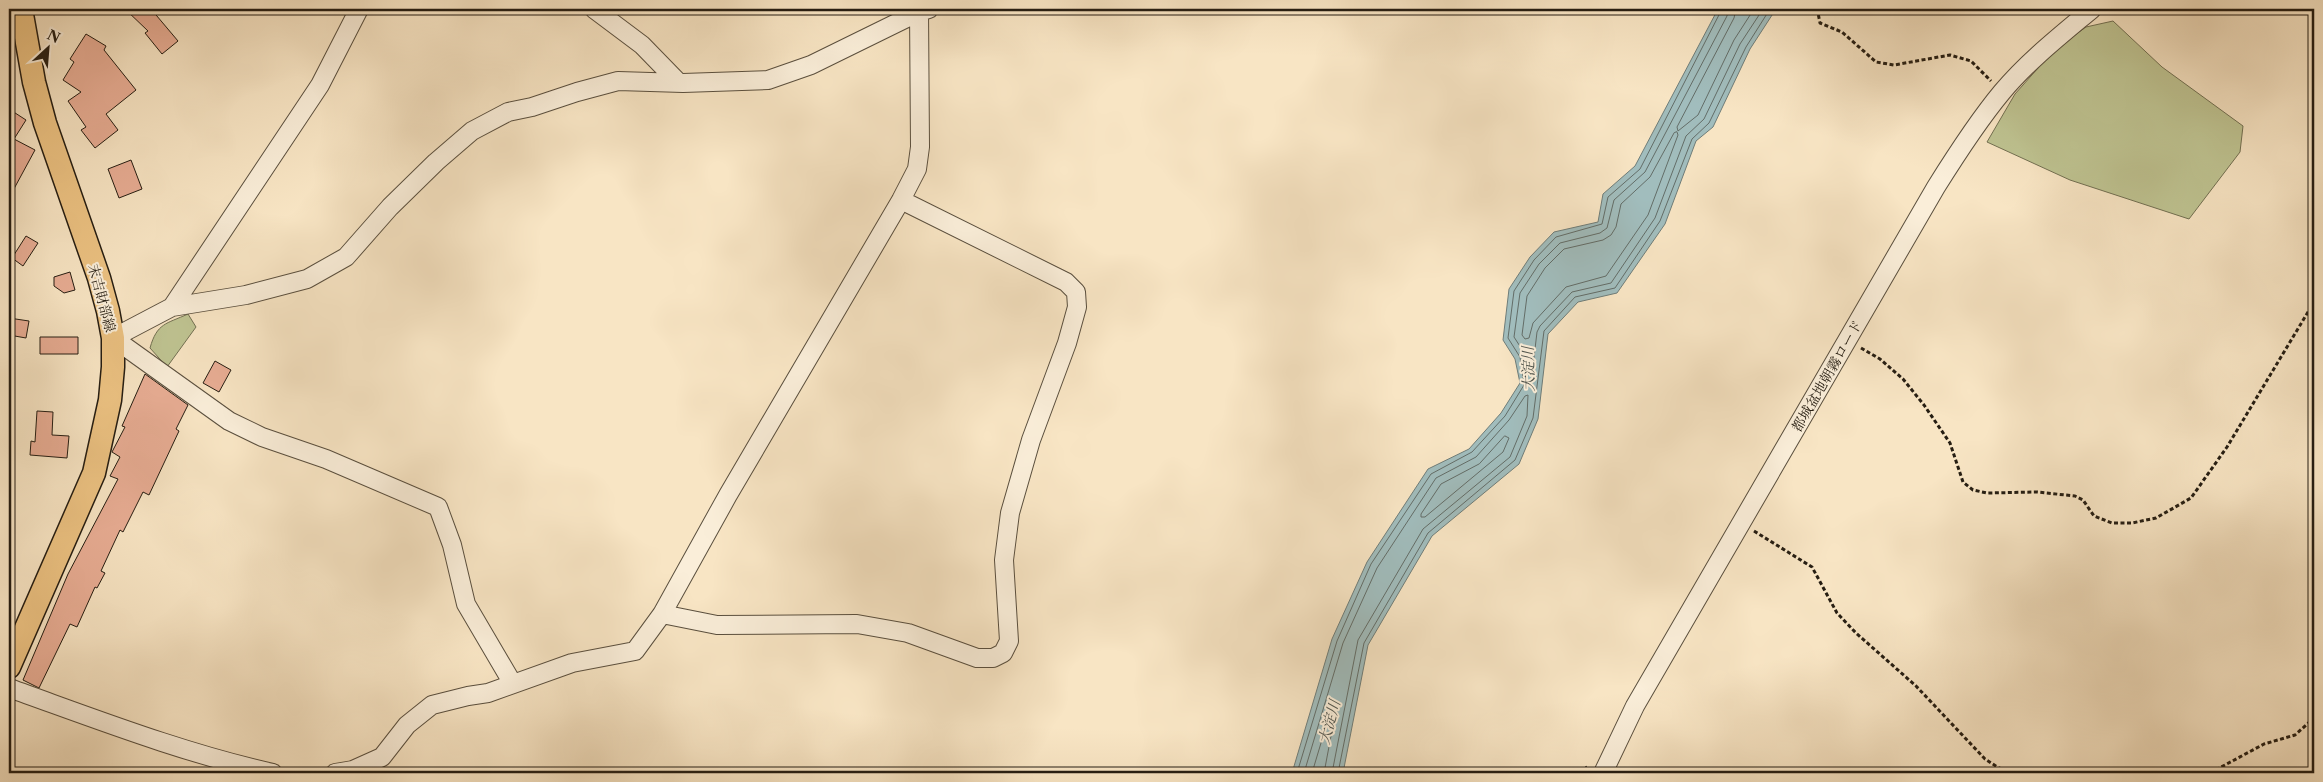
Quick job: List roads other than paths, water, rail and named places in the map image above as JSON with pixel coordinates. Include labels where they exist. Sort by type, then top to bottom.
[{"type":"main road","name":"末吉財部線","points":[[9,667],[94,474],[110,400],[113,338],[99,278],[45,122],[34,82],[21,9]]},
{"type":"street","points":[[172,308],[320,86],[359,9]]},
{"type":"street","points":[[594,9],[642,45],[678,83]]},
{"type":"street","name":"都城盆地朝霧ロード","points":[[1608,770],[1635,706],[1936,187],[1966,140],[2002,92],[2042,52],[2092,9]]},
{"type":"street","points":[[335,773],[353,770],[382,757],[407,725],[432,705],[488,693],[572,663],[635,651],[662,614],[728,495],[901,200],[917,168],[920,147],[922,10],[811,65],[768,80],[678,83],[618,81],[576,92],[532,107],[508,112],[472,131],[436,162],[390,207],[346,257],[307,279],[246,295],[172,308],[113,338],[229,421],[262,437],[326,459],[438,507],[452,545],[466,604],[513,684]]},
{"type":"street","points":[[662,614],[718,625],[857,624],[908,632],[978,658],[994,658],[1003,654],[1009,641],[1004,560],[1010,513],[1031,440],[1067,343],[1077,307],[1076,292],[1066,282],[901,200]]},
{"type":"street","points":[[9,688],[163,743],[239,766],[273,773]]},
{"type":"water","name":"大淀川","points":[[1718,9],[1776,9],[1750,49],[1713,127],[1696,141],[1665,224],[1617,293],[1578,302],[1548,334],[1538,419],[1519,464],[1432,536],[1368,645],[1343,773],[1292,773],[1332,639],[1367,562],[1428,469],[1469,449],[1501,413],[1520,383],[1515,359],[1503,340],[1509,289],[1530,257],[1554,232],[1598,222],[1603,194],[1635,166]]}]
